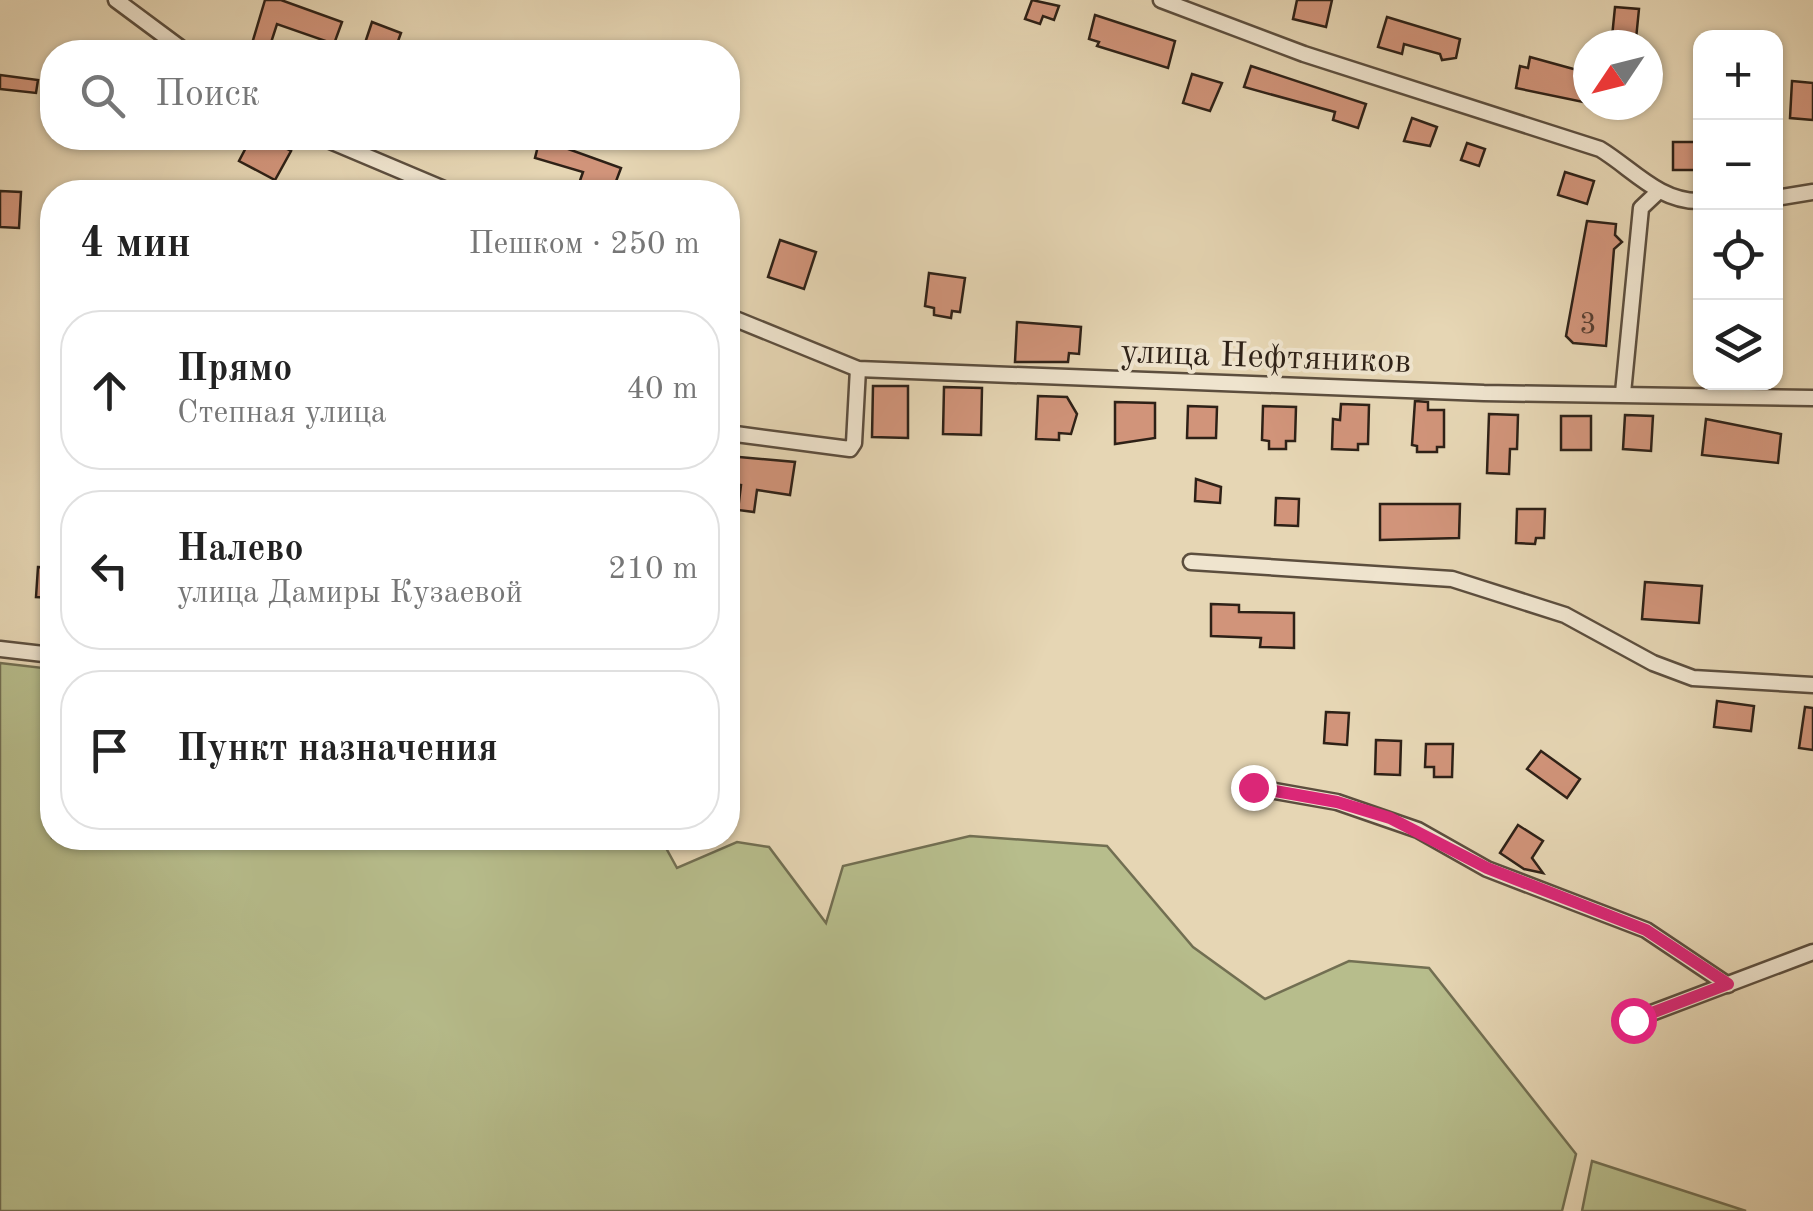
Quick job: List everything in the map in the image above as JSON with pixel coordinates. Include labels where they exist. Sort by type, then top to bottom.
[{"type":"street","points":[[116,0],[170,40]]},
{"type":"street","points":[[1162,0],[1190,4],[1304,54],[1600,150],[1659,191],[1680,202],[1693,201]]},
{"type":"street","points":[[351,150],[423,180]]},
{"type":"street","points":[[1623,393],[1642,208],[1659,191]]},
{"type":"street","points":[[1783,197],[1813,192]]},
{"type":"street","name":"улица Нефтяников","points":[[740,321],[858,370],[1302,388],[1813,398]]},
{"type":"street","points":[[740,435],[850,450],[854,444],[858,370]]},
{"type":"street","points":[[1190,562],[1452,579],[1564,615],[1652,663],[1693,678],[1813,685]]},
{"type":"street","points":[[0,649],[40,654]]},
{"type":"street","points":[[1253,787],[1337,802],[1390,818],[1487,868],[1646,930],[1728,984]]},
{"type":"street","points":[[1633,1020],[1813,952]]},
{"type":"green space","points":[[0,663],[40,668],[40,850],[667,850],[677,868],[719,850],[740,850],[740,842],[769,847],[826,923],[843,866],[970,836],[1107,846],[1193,947],[1265,999],[1349,961],[1429,968],[1576,1154],[1562,1211],[0,1211]]},
{"type":"green space","points":[[1592,1161],[1746,1211],[1582,1211]]},
{"type":"building","points":[[265,0],[281,0],[342,22],[335,40],[323,40],[277,24],[272,40],[253,40]]},
{"type":"building","points":[[1032,0],[1059,6],[1054,20],[1043,16],[1040,24],[1025,19]]},
{"type":"building","points":[[1297,0],[1332,0],[1326,27],[1293,19]]},
{"type":"building","points":[[1615,7],[1639,9],[1637,30],[1613,30]]},
{"type":"building","points":[[1095,15],[1175,41],[1168,68],[1097,46],[1099,42],[1089,39]]},
{"type":"building","points":[[1387,17],[1460,39],[1456,58],[1442,60],[1440,54],[1404,44],[1402,54],[1378,47]]},
{"type":"building","points":[[372,22],[401,33],[398,40],[366,40]]},
{"type":"building","points":[[1530,57],[1573,69],[1573,100],[1516,88],[1520,66],[1528,68]]},
{"type":"building","points":[[1251,66],[1366,104],[1358,128],[1333,120],[1335,112],[1244,87]]},
{"type":"building","points":[[1192,74],[1222,83],[1210,111],[1183,103]]},
{"type":"building","points":[[0,75],[38,80],[36,93],[0,89]]},
{"type":"building","points":[[1792,81],[1813,83],[1813,120],[1790,118]]},
{"type":"building","points":[[1412,118],[1437,127],[1430,146],[1404,141]]},
{"type":"building","points":[[1673,142],[1693,142],[1693,170],[1673,170]]},
{"type":"building","points":[[1467,143],[1485,149],[1479,166],[1461,160]]},
{"type":"building","points":[[245,150],[291,151],[275,180],[239,161]]},
{"type":"building","points":[[537,150],[571,150],[621,168],[616,180],[580,180],[583,172],[535,158]]},
{"type":"building","points":[[1565,172],[1594,181],[1587,204],[1558,195]]},
{"type":"building","points":[[0,191],[21,192],[19,228],[0,227]]},
{"type":"building","points":[[1587,221],[1616,224],[1615,235],[1622,242],[1614,249],[1606,346],[1573,343],[1566,336]]},
{"type":"building","points":[[780,240],[816,252],[804,289],[768,277]]},
{"type":"building","points":[[929,273],[965,278],[960,312],[952,311],[951,318],[934,315],[934,308],[925,306]]},
{"type":"building","points":[[1017,322],[1081,327],[1079,354],[1069,353],[1068,362],[1015,362]]},
{"type":"building","points":[[873,386],[908,386],[908,438],[872,437]]},
{"type":"building","points":[[944,387],[982,388],[981,435],[943,434]]},
{"type":"building","points":[[1038,396],[1067,397],[1077,414],[1071,434],[1059,433],[1059,440],[1036,439]]},
{"type":"building","points":[[1415,401],[1428,402],[1428,410],[1444,410],[1444,447],[1437,447],[1437,452],[1417,452],[1417,446],[1412,445]]},
{"type":"building","points":[[1115,402],[1155,403],[1155,438],[1115,444]]},
{"type":"building","points":[[1341,404],[1369,405],[1368,444],[1358,444],[1358,450],[1332,449],[1333,419],[1340,420]]},
{"type":"building","points":[[1188,406],[1217,407],[1216,438],[1187,438]]},
{"type":"building","points":[[1263,406],[1296,407],[1295,441],[1286,441],[1286,449],[1269,449],[1269,441],[1262,440]]},
{"type":"building","points":[[1489,414],[1518,415],[1517,449],[1510,449],[1509,474],[1487,473]]},
{"type":"building","points":[[1625,415],[1653,416],[1651,451],[1623,449]]},
{"type":"building","points":[[1561,416],[1591,416],[1591,450],[1561,450]]},
{"type":"building","points":[[1706,419],[1781,434],[1778,463],[1702,455]]},
{"type":"building","points":[[740,457],[795,462],[790,495],[757,490],[754,512],[740,510]]},
{"type":"building","points":[[1196,479],[1221,487],[1220,503],[1195,501]]},
{"type":"building","points":[[1276,498],[1299,499],[1298,526],[1275,525]]},
{"type":"building","points":[[1380,504],[1460,504],[1459,538],[1380,540]]},
{"type":"building","points":[[1517,509],[1545,509],[1544,538],[1536,538],[1535,544],[1516,543]]},
{"type":"building","points":[[38,567],[40,567],[40,597],[36,597]]},
{"type":"building","points":[[1645,582],[1702,586],[1699,623],[1642,619]]},
{"type":"building","points":[[1211,604],[1239,605],[1239,612],[1294,613],[1294,648],[1260,647],[1261,638],[1211,636]]},
{"type":"building","points":[[1717,701],[1754,706],[1751,731],[1714,727]]},
{"type":"building","points":[[1805,707],[1813,708],[1813,750],[1799,748]]},
{"type":"building","points":[[1326,712],[1349,713],[1347,745],[1324,743]]},
{"type":"building","points":[[1376,740],[1401,741],[1400,775],[1375,774]]},
{"type":"building","points":[[1426,744],[1453,744],[1452,777],[1434,777],[1434,767],[1425,767]]},
{"type":"building","points":[[1541,751],[1580,779],[1567,798],[1527,769]]},
{"type":"building","points":[[1518,825],[1543,841],[1532,858],[1543,873],[1524,869],[1500,853]]},
{"type":"route","points":[[1253,787],[1337,802],[1390,818],[1487,868],[1544,887],[1646,930],[1690,955],[1728,984],[1633,1020]]}]
